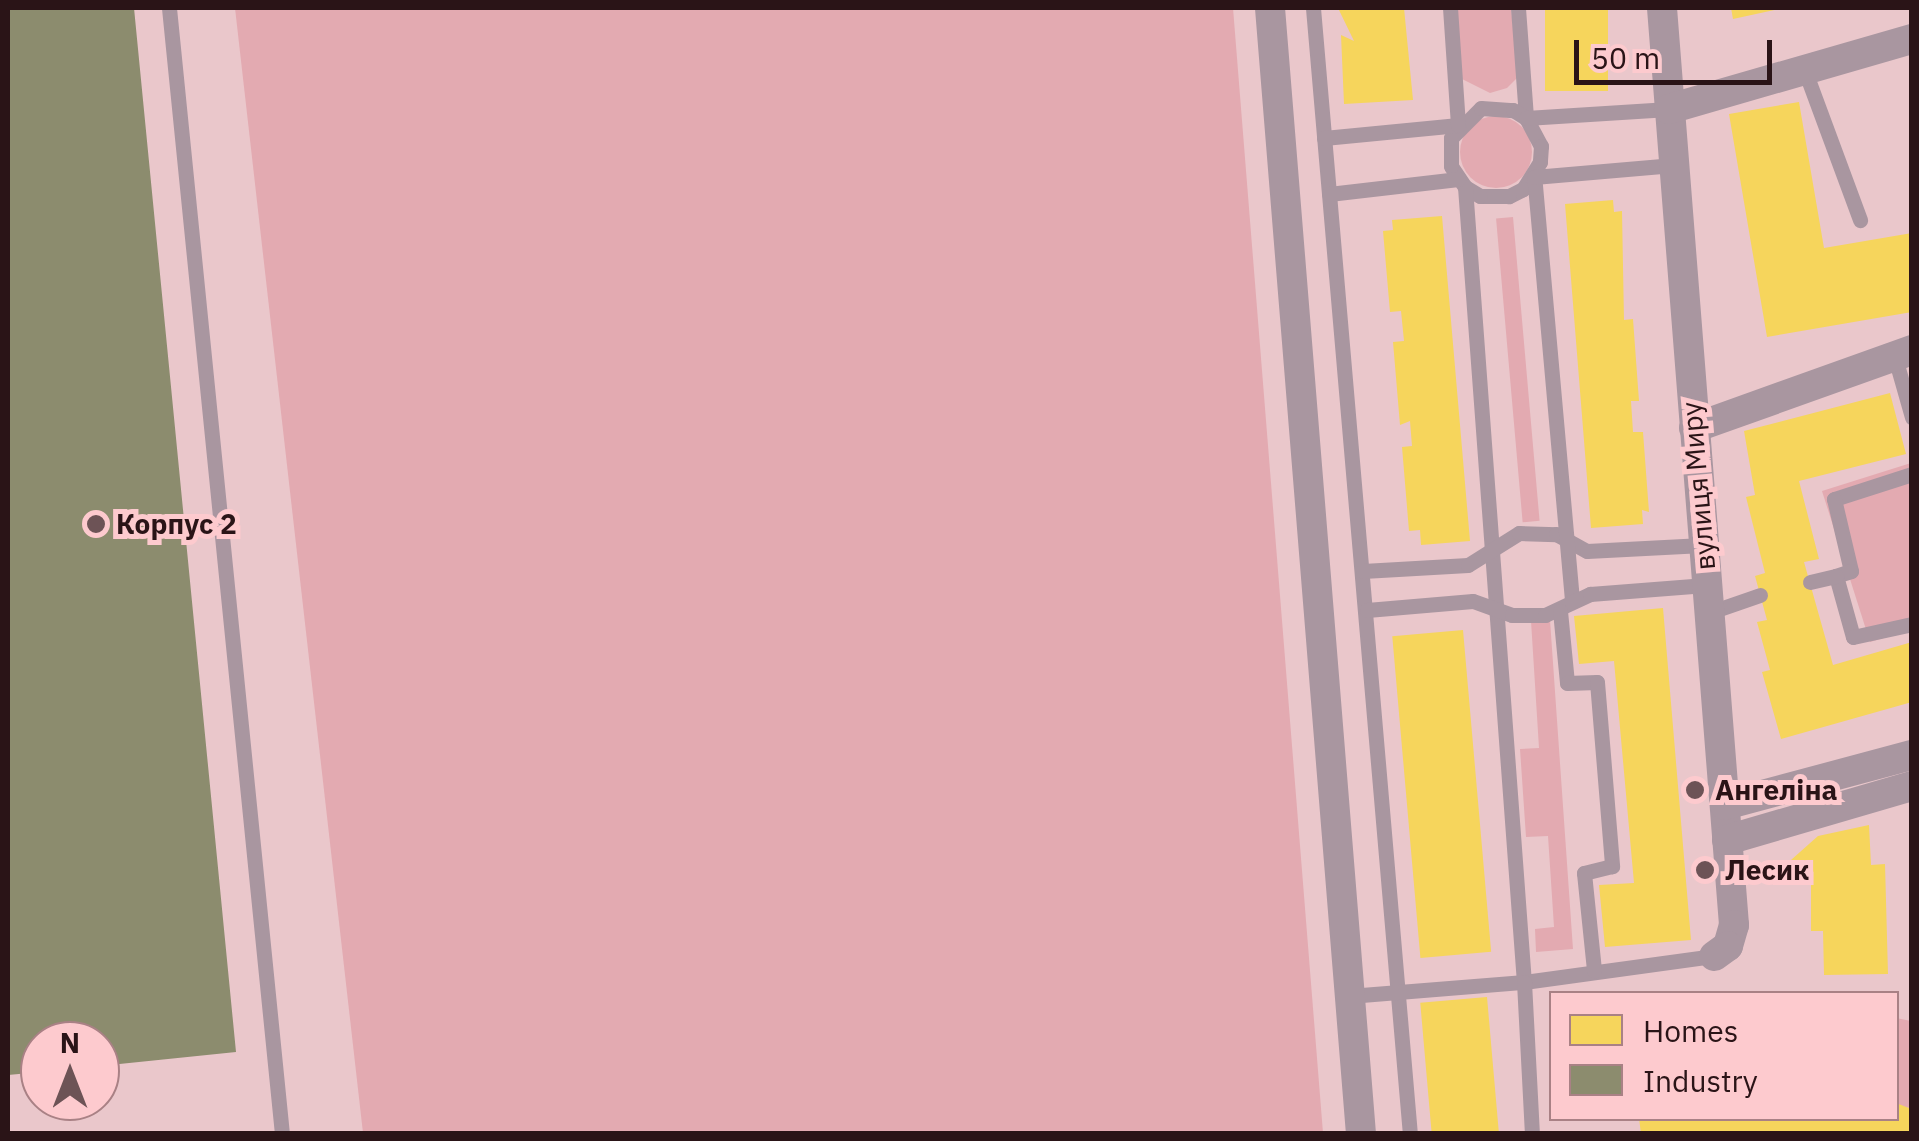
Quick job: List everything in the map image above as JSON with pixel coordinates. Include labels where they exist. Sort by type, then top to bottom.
[{"type":"street","points":[[1270,8],[1361,1134]]},
{"type":"street","name":"вулиця Миру","points":[[1662,8],[1734,925],[1728,946],[1714,956]]},
{"type":"street","points":[[1669,109],[1912,38]]},
{"type":"street","points":[[1694,428],[1902,352]]},
{"type":"street","points":[[1724,805],[1912,755]]},
{"type":"street","points":[[1727,840],[1912,786]]},
{"type":"lane","points":[[168,8],[282,1134]]},
{"type":"lane","points":[[1313,8],[1410,1134]]},
{"type":"lane","points":[[1450,8],[1458,125],[1449,152],[1461,183],[1524,982],[1532,1134]]},
{"type":"lane","points":[[1518,8],[1526,118],[1540,146],[1534,177],[1567,540],[1566,683],[1596,682],[1612,866],[1584,872],[1594,970]]},
{"type":"lane","points":[[1806,71],[1860,220]]},
{"type":"lane","points":[[1324,138],[1458,125],[1481,108],[1497,107],[1526,118],[1669,109]]},
{"type":"lane","points":[[1328,194],[1461,183],[1495,198],[1523,188],[1534,177],[1674,165]]},
{"type":"lane","points":[[1902,352],[1912,417]]},
{"type":"lane","points":[[1810,582],[1851,571],[1834,499],[1912,474]]},
{"type":"lane","points":[[1363,571],[1468,565],[1519,533],[1567,540],[1587,551],[1703,545]]},
{"type":"lane","points":[[1836,576],[1853,637],[1912,624]]},
{"type":"lane","points":[[1366,610],[1472,601],[1525,616],[1566,606],[1760,595]]},
{"type":"lane","points":[[1349,996],[1524,982],[1714,956]]},
{"type":"shaded area","points":[[235,8],[1233,8],[1323,1133],[363,1133]]},
{"type":"shaded area","points":[[1457,8],[1511,8],[1518,77],[1507,88],[1490,93],[1462,79]]},
{"type":"shaded area","points":[[1496,116],[1521,127],[1532,152],[1521,177],[1496,188],[1471,177],[1460,152],[1471,127]]},
{"type":"shaded area","points":[[1513,217],[1540,521],[1523,522],[1496,218]]},
{"type":"shaded area","points":[[1911,463],[1911,630],[1870,642],[1822,491]]},
{"type":"shaded area","points":[[1550,620],[1573,949],[1536,952],[1535,929],[1554,927],[1548,836],[1526,837],[1520,749],[1539,748],[1531,621]]},
{"type":"shaded area","points":[[1899,1019],[1911,1021],[1911,1117],[1909,1108],[1899,1106]]},
{"type":"building: Homes","points":[[1338,8],[1404,8],[1413,100],[1344,104],[1341,35],[1354,41]]},
{"type":"building: Homes","points":[[1545,8],[1608,8],[1608,91],[1545,91]]},
{"type":"building: Homes","points":[[1731,8],[1779,8],[1779,9],[1733,19]]},
{"type":"building: Homes","points":[[1799,102],[1824,248],[1912,233],[1912,312],[1767,337],[1729,114]]},
{"type":"building: Homes","points":[[1613,200],[1614,212],[1622,211],[1624,320],[1633,319],[1639,401],[1631,401],[1633,432],[1643,432],[1649,512],[1642,510],[1643,524],[1591,528],[1565,204]]},
{"type":"building: Homes","points":[[1442,216],[1470,541],[1421,545],[1420,530],[1409,531],[1402,447],[1412,446],[1410,421],[1400,425],[1393,342],[1404,341],[1401,311],[1390,312],[1383,231],[1393,230],[1392,220]]},
{"type":"building: Homes","points":[[1890,393],[1906,454],[1799,481],[1819,559],[1804,562],[1833,665],[1912,642],[1912,702],[1781,739],[1762,672],[1770,670],[1757,622],[1767,620],[1755,576],[1765,573],[1746,497],[1755,495],[1744,431]]},
{"type":"building: Homes","points":[[1663,608],[1691,940],[1605,947],[1599,885],[1634,883],[1614,661],[1579,664],[1574,616]]},
{"type":"building: Homes","points":[[1463,630],[1491,952],[1420,958],[1392,636]]},
{"type":"building: Homes","points":[[1869,825],[1871,865],[1885,864],[1888,974],[1824,975],[1823,931],[1811,931],[1811,862],[1791,860],[1818,836]]},
{"type":"building: Homes","points":[[1487,997],[1499,1133],[1432,1134],[1420,1003]]},
{"type":"building: Homes","points":[[1899,1104],[1909,1108],[1912,1134],[1641,1134],[1639,1121],[1899,1121]]},
{"type":"building: Industry","name":"Корпус 2","points":[[8,8],[134,8],[236,1052],[120,1064],[120,1021],[20,1021],[20,1074],[8,1075]]},
{"type":"place","name":"Корпус 2","points":[[96,524]]},
{"type":"place","name":"Ангеліна","points":[[1695,790]]},
{"type":"place","name":"Лесик","points":[[1705,870]]}]
